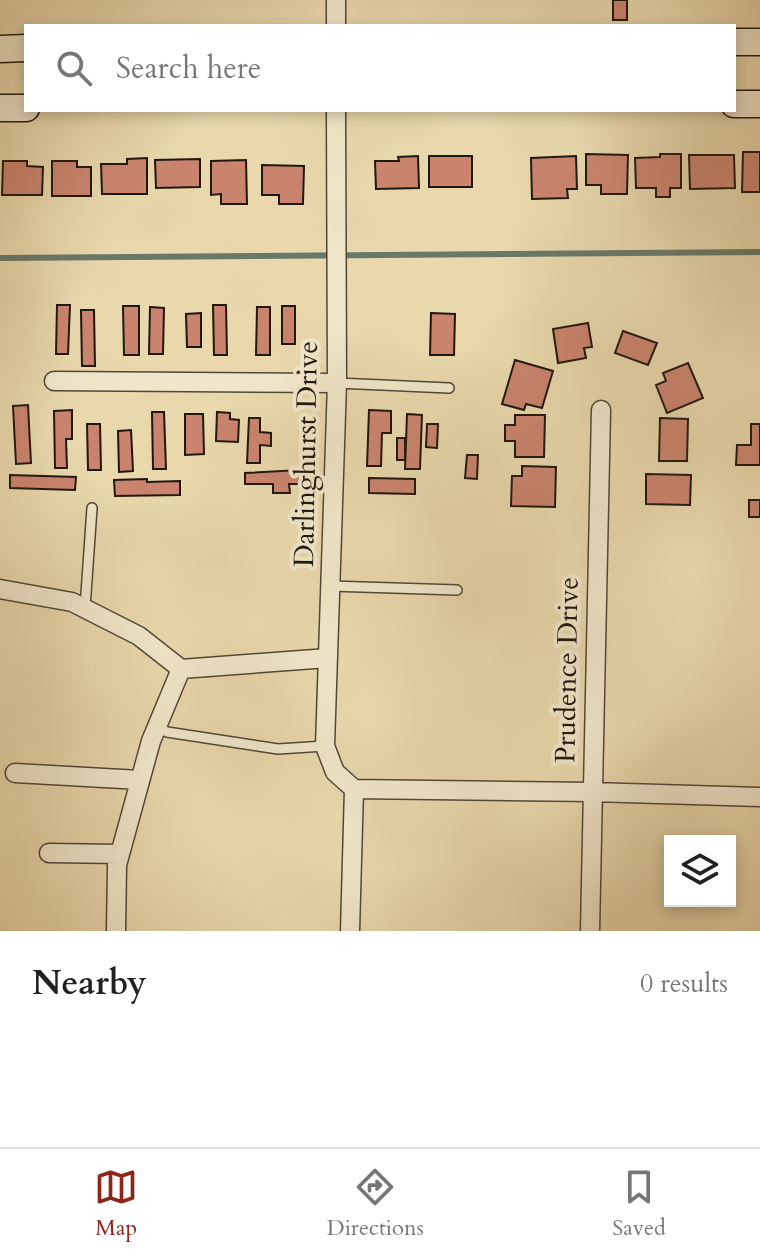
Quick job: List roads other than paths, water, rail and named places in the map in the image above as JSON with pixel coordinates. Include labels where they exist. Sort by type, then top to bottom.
[{"type":"main road","points":[[736,42],[760,42]]},
{"type":"main road","points":[[0,49],[24,48]]},
{"type":"main road","points":[[736,104],[760,104]]},
{"type":"main road","points":[[0,108],[24,108]]},
{"type":"street","points":[[336,0],[336,24]]},
{"type":"street","name":"Darlinghurst Drive","points":[[325,746],[337,383],[336,112]]},
{"type":"street","points":[[54,381],[337,383]]},
{"type":"street","name":"Prudence Drive","points":[[590,931],[601,410]]},
{"type":"street","points":[[0,589],[72,602],[139,636],[181,669],[328,658]]},
{"type":"street","points":[[116,931],[117,865],[151,741],[181,669]]},
{"type":"street","points":[[325,746],[335,772],[354,789],[760,797]]},
{"type":"street","points":[[15,773],[140,780]]},
{"type":"street","points":[[350,931],[354,789]]},
{"type":"street","points":[[49,853],[120,854]]},
{"type":"lane","points":[[337,383],[449,388]]},
{"type":"lane","points":[[85,608],[92,508]]},
{"type":"lane","points":[[330,586],[457,590]]},
{"type":"lane","points":[[157,727],[167,732],[278,749],[325,746]]},
{"type":"waterway","points":[[0,258],[760,252]]}]
